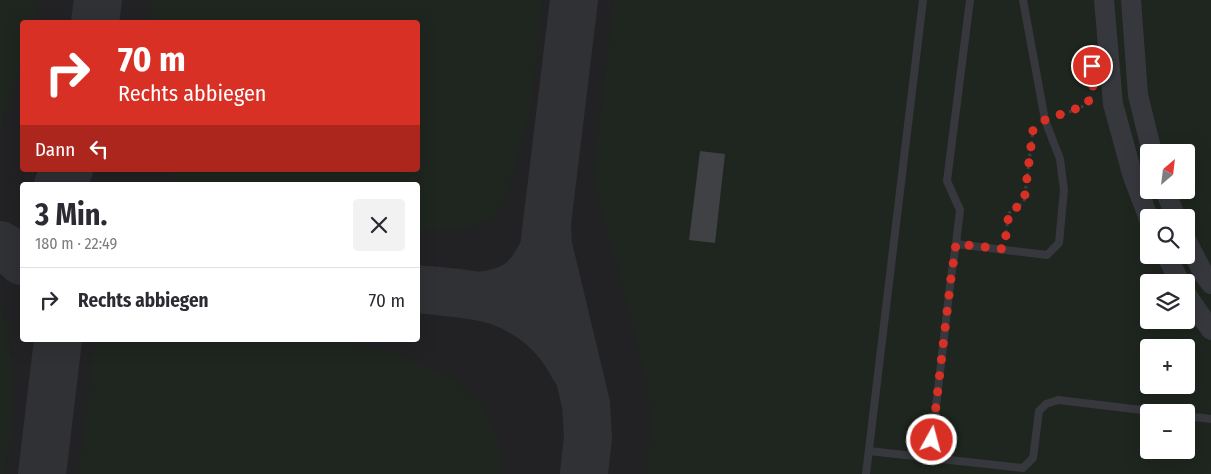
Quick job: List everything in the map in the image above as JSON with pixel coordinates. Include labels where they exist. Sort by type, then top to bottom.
[{"type":"street","points":[[1104,0],[1113,104],[1133,177],[1145,209]]},
{"type":"street","points":[[1131,0],[1138,95],[1150,144]]},
{"type":"street","points":[[1195,257],[1211,284]]},
{"type":"street","points":[[1195,307],[1211,330]]},
{"type":"lane","points":[[866,474],[923,0]]},
{"type":"lane","points":[[930,458],[960,210],[947,181],[970,0]]},
{"type":"lane","points":[[956,244],[1047,255],[1059,242],[1064,190],[1060,158],[1045,120],[1023,0]]},
{"type":"lane","points":[[869,451],[1023,468],[1033,458],[1040,411],[1046,404],[1058,400],[1140,410]]},
{"type":"lane","points":[[1195,417],[1211,419]]},
{"type":"path","points":[[1004,249],[1009,213],[1024,202],[1033,130],[1045,120],[1086,105],[1093,94],[1093,88]]},
{"type":"shaded area","points":[[0,0],[1064,0],[1140,286],[1140,329],[1149,329],[1149,339],[1140,339],[1140,394],[1189,394],[1191,404],[1140,404],[1140,459],[1195,459],[1195,417],[1211,474],[0,474]]},
{"type":"shaded area","points":[[0,0],[40,0],[35,20],[20,20],[20,67],[0,128]]},
{"type":"shaded area","points":[[152,0],[543,0],[530,113],[505,202],[494,218],[472,227],[448,231],[420,229],[420,182],[175,182],[169,172],[420,172],[420,20],[151,20]]},
{"type":"shaded area","points":[[614,0],[1211,0],[1211,474],[646,474],[651,426],[648,391],[636,338],[593,176]]},
{"type":"shaded area","points":[[0,309],[5,316],[9,334],[14,383],[11,433],[5,474],[0,474]]},
{"type":"shaded area","points":[[95,342],[341,342],[380,349],[451,377],[483,405],[500,445],[503,474],[78,474]]},
{"type":"building","points":[[700,151],[725,154],[715,243],[689,240]]},
{"type":"taxiway","points":[[95,20],[98,0]]},
{"type":"taxiway","points":[[476,296],[500,292],[518,284],[532,269],[544,248],[574,0]]},
{"type":"taxiway","points":[[60,182],[68,172]]},
{"type":"taxiway","points":[[547,225],[548,245],[586,404],[588,437],[584,474]]},
{"type":"taxiway","points":[[0,245],[20,259]]},
{"type":"taxiway","points":[[420,289],[478,296],[498,301],[522,312],[552,336],[574,368]]},
{"type":"taxiway","points":[[42,474],[58,342]]},
{"type":"route","points":[[932,440],[956,244],[1004,249],[1009,213],[1024,202],[1033,130],[1045,120],[1086,105],[1093,94],[1092,66]]}]
